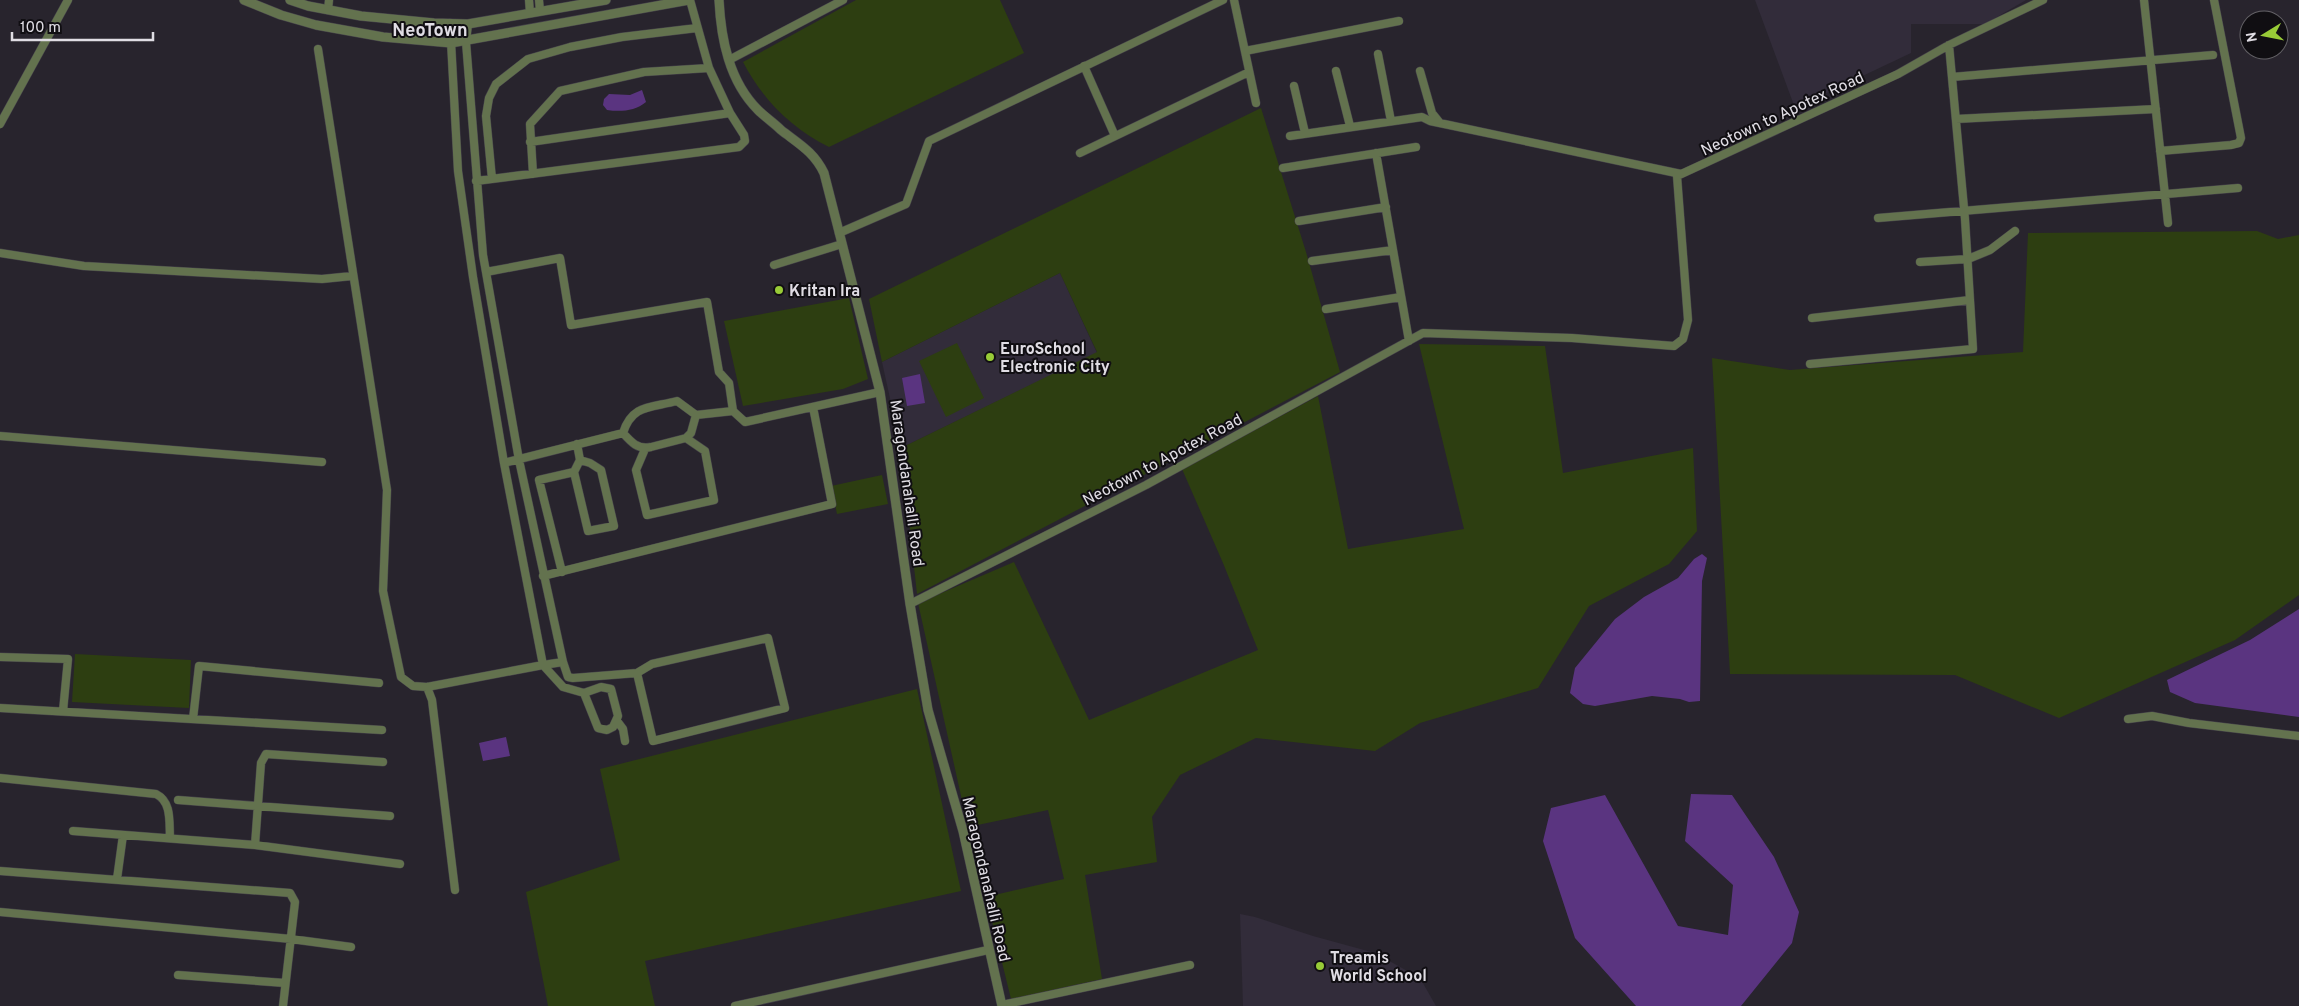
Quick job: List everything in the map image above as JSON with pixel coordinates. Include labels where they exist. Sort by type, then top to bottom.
[{"type":"street","points":[[0,124],[68,0]]},
{"type":"street","points":[[244,0],[281,15],[316,25],[383,38],[450,43],[466,42],[642,7],[690,0],[709,68],[730,113],[744,135],[745,141],[739,147],[476,181]]},
{"type":"street","points":[[290,0],[315,4],[328,10],[362,16],[468,24],[606,0]]},
{"type":"street","points":[[328,10],[329,0]]},
{"type":"street","points":[[528,0],[530,13]]},
{"type":"street","points":[[539,0],[540,11]]},
{"type":"street","name":"Maragondanahalli Road","points":[[719,0],[721,31],[729,60],[741,88],[757,109],[817,158],[824,173],[880,392],[910,604],[928,710],[963,831],[1002,1006]]},
{"type":"street","points":[[729,60],[843,0]]},
{"type":"street","points":[[839,233],[906,204],[929,141],[1223,0]]},
{"type":"street","points":[[1234,0],[1256,103]]},
{"type":"street","name":"Neotown to Apotex Road","points":[[910,604],[1146,485],[1423,333],[1572,338],[1674,346],[1683,339],[1688,320],[1679,175],[1898,74],[1949,45],[2043,0]]},
{"type":"street","points":[[2144,0],[2168,224]]},
{"type":"street","points":[[2160,151],[2231,145],[2239,143],[2241,138],[2214,0]]},
{"type":"street","points":[[1245,52],[1399,21]]},
{"type":"street","points":[[450,23],[458,171],[473,277],[504,463],[543,665],[563,687],[584,693]]},
{"type":"street","points":[[468,24],[466,42],[476,181],[486,272],[519,460],[543,576],[568,677],[637,673],[652,664],[768,638],[785,708],[653,741],[637,673]]},
{"type":"street","points":[[490,179],[486,116],[490,98],[496,84],[528,59],[570,47],[622,37],[697,28]]},
{"type":"street","points":[[1810,364],[1973,348],[1968,259],[1949,45]]},
{"type":"street","points":[[318,49],[387,490],[384,591],[401,677],[413,686],[428,687],[563,662]]},
{"type":"street","points":[[1378,54],[1392,121]]},
{"type":"street","points":[[1952,77],[2213,55]]},
{"type":"street","points":[[1084,66],[1115,136]]},
{"type":"street","points":[[533,174],[530,124],[560,92],[644,72],[709,68]]},
{"type":"street","points":[[1336,71],[1350,126]]},
{"type":"street","points":[[1420,71],[1432,114],[1440,123]]},
{"type":"street","points":[[1080,153],[1249,72]]},
{"type":"street","points":[[1294,86],[1305,134]]},
{"type":"street","points":[[1956,119],[2156,109]]},
{"type":"street","points":[[530,142],[730,113]]},
{"type":"street","points":[[1290,136],[1422,117],[1430,122],[1679,175]]},
{"type":"street","points":[[1283,168],[1416,147]]},
{"type":"street","points":[[1376,153],[1409,341]]},
{"type":"street","points":[[1878,218],[2238,188]]},
{"type":"street","points":[[1299,221],[1386,207]]},
{"type":"street","points":[[1920,262],[1968,259],[1990,250],[2015,231]]},
{"type":"street","points":[[774,265],[842,244]]},
{"type":"street","points":[[1312,261],[1393,250]]},
{"type":"street","points":[[0,253],[84,266],[322,279],[352,276]]},
{"type":"street","points":[[486,272],[560,258],[571,325],[707,302],[719,372],[729,383],[733,411],[746,422],[880,392]]},
{"type":"street","points":[[1326,309],[1401,297]]},
{"type":"street","points":[[1812,318],[1970,300]]},
{"type":"street","points":[[623,433],[628,419],[638,410],[678,401],[696,415],[733,411]]},
{"type":"street","points":[[543,576],[832,504],[813,407]]},
{"type":"street","points":[[623,433],[632,444],[645,449],[686,438],[691,433],[696,415]]},
{"type":"street","points":[[504,463],[623,433]]},
{"type":"street","points":[[0,436],[322,462]]},
{"type":"street","points":[[645,449],[636,470],[647,514],[714,500],[705,451],[686,438]]},
{"type":"street","points":[[577,444],[580,460],[574,472],[588,531],[614,526],[601,470],[590,463],[580,460]]},
{"type":"street","points":[[562,572],[539,480],[574,472]]},
{"type":"street","points":[[0,657],[68,659],[63,712]]},
{"type":"street","points":[[193,719],[199,666],[379,682]]},
{"type":"street","points":[[428,687],[432,700],[455,890]]},
{"type":"street","points":[[601,687],[611,689],[618,716],[614,727],[607,730],[598,728],[584,693],[586,690],[601,687]]},
{"type":"street","points":[[0,708],[382,730]]},
{"type":"street","points":[[2128,719],[2152,716],[2189,724],[2299,736]]},
{"type":"street","points":[[617,721],[623,729],[625,741]]},
{"type":"street","points":[[255,845],[262,763],[266,754],[383,762]]},
{"type":"street","points":[[0,778],[156,794],[162,797],[167,806],[170,837]]},
{"type":"street","points":[[178,800],[390,816]]},
{"type":"street","points":[[73,831],[255,845],[400,864]]},
{"type":"street","points":[[117,879],[123,835]]},
{"type":"street","points":[[0,871],[290,893],[295,902],[283,1006]]},
{"type":"street","points":[[0,912],[291,939],[351,947]]},
{"type":"street","points":[[735,1006],[988,950]]},
{"type":"street","points":[[1002,1006],[1190,964]]},
{"type":"street","points":[[178,975],[285,983]]},
{"type":"shaded area","points":[[1755,0],[2026,0],[1985,24],[1911,24],[1911,53],[1795,108]]},
{"type":"shaded area","points":[[642,90],[646,102],[637,107],[623,111],[612,111],[607,110],[603,105],[604,99],[609,94],[630,95]]},
{"type":"shaded area","name":"EuroSchool Electronic City","points":[[1060,273],[1097,353],[901,448],[882,362]]},
{"type":"shaded area","points":[[920,374],[925,403],[907,406],[902,378]]},
{"type":"shaded area","points":[[1702,554],[1707,558],[1702,581],[1700,701],[1689,702],[1680,699],[1652,696],[1595,706],[1583,704],[1570,693],[1575,668],[1615,619],[1644,597],[1678,578],[1694,559]]},
{"type":"shaded area","points":[[2299,609],[2299,717],[2195,703],[2170,692],[2167,680],[2250,640]]},
{"type":"shaded area","points":[[506,737],[510,756],[483,761],[479,743]]},
{"type":"shaded area","points":[[1691,794],[1732,795],[1774,857],[1799,912],[1792,943],[1741,1006],[1636,1006],[1575,938],[1543,841],[1551,808],[1605,795],[1678,926],[1728,935],[1733,885],[1685,841]]},
{"type":"shaded area","name":"Treamis World School","points":[[1240,914],[1375,953],[1420,978],[1436,1006],[1243,1006]]},
{"type":"green space","points":[[856,0],[1000,0],[1024,53],[829,147],[802,131],[779,112],[760,89],[743,62]]},
{"type":"green space","points":[[1261,108],[1306,252],[1340,372],[917,594],[901,448],[1097,352],[1060,273],[882,362],[869,299]]},
{"type":"green space","points":[[2257,231],[2278,239],[2299,235],[2299,595],[2235,640],[2059,718],[1955,675],[1730,674],[1712,358],[1790,370],[2023,352],[2028,233]]},
{"type":"green space","points":[[849,298],[868,379],[843,389],[743,406],[724,321]]},
{"type":"green space","points":[[957,343],[984,398],[946,417],[919,361]]},
{"type":"green space","points":[[1419,344],[1545,346],[1563,473],[1693,448],[1697,531],[1669,564],[1589,606],[1538,688],[1420,723],[1375,751],[1256,738],[1180,775],[1152,817],[1157,862],[1085,875],[1102,979],[1011,999],[986,897],[1064,879],[1048,810],[968,827],[918,603],[1014,562],[1089,720],[1258,650],[1182,469],[1318,396],[1348,549],[1464,529]]},
{"type":"green space","points":[[882,475],[888,504],[837,514],[831,486]]},
{"type":"green space","points":[[75,654],[191,660],[189,708],[72,702]]},
{"type":"green space","points":[[917,689],[961,891],[645,961],[655,1006],[548,1006],[526,892],[620,860],[600,769]]},
{"type":"place","name":"Kritan Ira","points":[[779,290]]},
{"type":"place","name":"EuroSchool Electronic City","points":[[990,357]]},
{"type":"place","name":"Treamis World School","points":[[1320,966]]},
{"type":"district","name":"NeoTown","points":[[430,30]]}]
